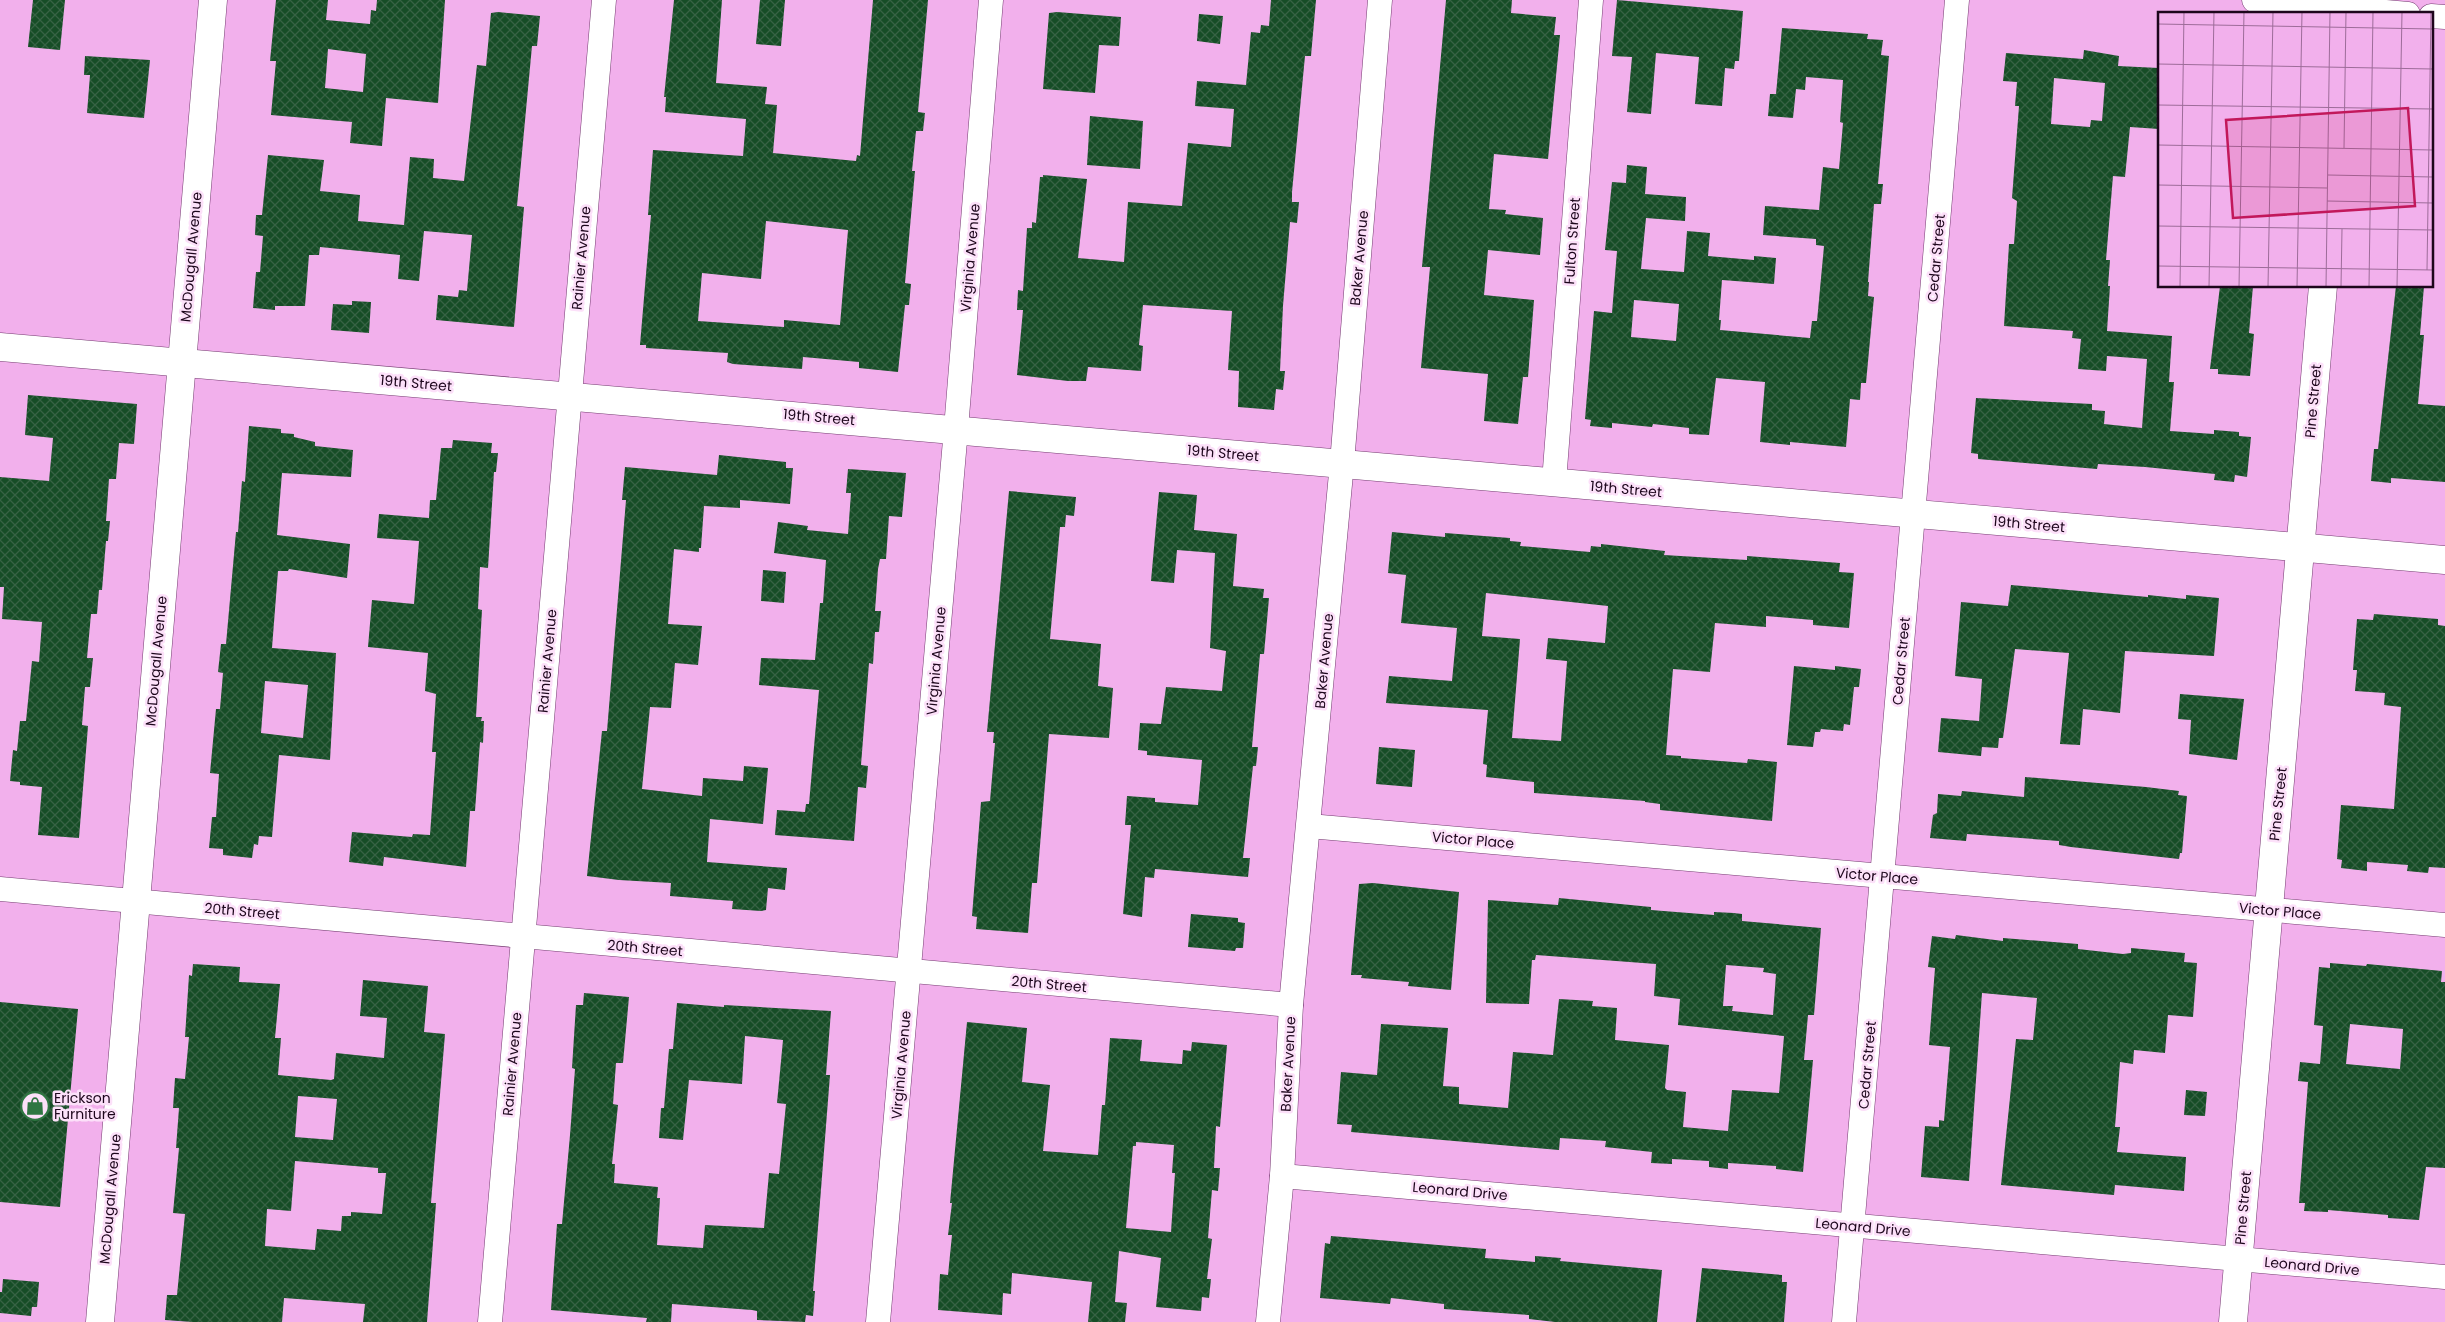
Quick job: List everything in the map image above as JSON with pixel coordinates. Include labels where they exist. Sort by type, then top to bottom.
[{"type":"street","name":"McDougall Avenue","points":[[100,1322],[213,0]]},
{"type":"street","name":"Rainier Avenue","points":[[490,1322],[604,0]]},
{"type":"street","name":"Virginia Avenue","points":[[878,1322],[956,429],[991,0]]},
{"type":"street","name":"Baker Avenue","points":[[1268,1322],[1282,1176],[1291,1005],[1342,463],[1380,0]]},
{"type":"street","name":"Fulton Street","points":[[1554,482],[1591,0]]},
{"type":"street","name":"Cedar Street","points":[[1844,1322],[1957,0]]},
{"type":"street","points":[[2254,0],[2391,12]]},
{"type":"street","points":[[2432,16],[2445,17]]},
{"type":"street","name":"Pine Street","points":[[2233,1322],[2267,910],[2323,288]]},
{"type":"street","name":"19th Street","points":[[0,347],[2445,560]]},
{"type":"street","name":"Victor Place","points":[[1309,826],[2445,925]]},
{"type":"street","name":"20th Street","points":[[0,889],[1291,1005]]},
{"type":"street","name":"Leonard Drive","points":[[1282,1176],[2445,1277]]},
{"type":"building","points":[[33,0],[65,0],[60,50],[28,47]]},
{"type":"building","points":[[276,0],[328,0],[326,20],[370,24],[371,10],[376,11],[377,0],[445,0],[438,103],[386,98],[382,146],[350,143],[352,122],[271,115],[276,61],[270,61]],"holes":[[[328,49],[366,54],[363,92],[325,88]]]},
{"type":"building","points":[[674,0],[722,0],[716,83],[767,87],[765,104],[777,105],[773,153],[856,161],[857,155],[860,156],[873,0],[928,0],[918,112],[925,113],[923,131],[916,131],[912,171],[915,171],[905,283],[911,284],[909,305],[905,305],[898,372],[859,368],[859,362],[803,357],[802,369],[733,364],[727,362],[728,353],[646,348],[646,345],[640,345],[651,215],[648,215],[653,150],[743,156],[746,119],[665,112],[666,97],[664,97]],"holes":[[[766,221],[848,230],[840,325],[784,320],[784,327],[698,321],[702,273],[761,279]]]},
{"type":"building","points":[[760,0],[785,0],[781,46],[756,44]]},
{"type":"building","points":[[1271,0],[1316,0],[1311,56],[1305,56],[1292,192],[1292,202],[1299,202],[1297,223],[1290,222],[1283,306],[1280,371],[1285,371],[1283,390],[1276,389],[1274,410],[1238,407],[1239,371],[1228,370],[1232,311],[1143,305],[1139,345],[1143,346],[1141,371],[1088,367],[1086,381],[1068,381],[1017,375],[1023,310],[1017,310],[1018,290],[1023,291],[1027,228],[1032,228],[1032,222],[1036,223],[1040,177],[1043,177],[1043,175],[1087,179],[1078,258],[1124,262],[1128,202],[1182,206],[1188,143],[1231,147],[1234,109],[1195,106],[1197,81],[1246,85],[1251,32],[1260,33],[1261,25],[1269,26]]},
{"type":"building","points":[[1446,0],[1512,0],[1511,13],[1556,17],[1554,35],[1560,35],[1548,159],[1494,154],[1489,209],[1506,210],[1505,214],[1543,218],[1540,255],[1488,250],[1484,295],[1534,300],[1528,377],[1523,377],[1518,424],[1484,421],[1488,374],[1421,368],[1430,267],[1422,267]]},
{"type":"building","points":[[1617,0],[1743,11],[1739,61],[1735,61],[1734,69],[1725,68],[1722,106],[1695,104],[1699,57],[1656,53],[1651,114],[1627,112],[1632,57],[1612,56]]},
{"type":"building","points":[[491,13],[540,16],[537,46],[532,46],[517,206],[524,207],[514,327],[436,320],[438,295],[458,297],[459,290],[467,291],[472,235],[424,231],[419,281],[398,279],[400,255],[320,247],[319,255],[309,255],[305,306],[275,306],[275,310],[253,308],[256,272],[260,272],[263,236],[255,235],[256,215],[262,215],[268,155],[324,160],[320,191],[360,195],[358,221],[404,225],[410,157],[434,159],[433,178],[464,181],[477,65],[486,66]]},
{"type":"building","points":[[1049,13],[1121,17],[1119,46],[1099,45],[1095,93],[1043,89]]},
{"type":"building","points":[[1199,14],[1223,16],[1220,44],[1197,41]]},
{"type":"building","points":[[1782,28],[1868,34],[1867,39],[1883,40],[1881,55],[1889,56],[1878,184],[1883,184],[1881,204],[1874,204],[1868,282],[1868,296],[1874,297],[1866,383],[1861,383],[1860,400],[1850,399],[1846,447],[1790,442],[1790,445],[1760,442],[1765,382],[1716,378],[1709,435],[1689,434],[1689,428],[1653,424],[1652,427],[1612,423],[1612,428],[1590,426],[1591,420],[1585,419],[1594,311],[1612,313],[1617,251],[1605,250],[1612,182],[1626,183],[1627,165],[1647,167],[1645,194],[1686,197],[1685,221],[1646,218],[1641,269],[1684,272],[1687,231],[1710,233],[1708,256],[1754,260],[1754,256],[1776,258],[1774,284],[1722,280],[1720,330],[1810,338],[1812,321],[1817,321],[1824,246],[1816,245],[1816,239],[1763,235],[1765,206],[1819,210],[1823,167],[1839,169],[1843,123],[1840,122],[1843,80],[1806,77],[1805,90],[1796,89],[1793,118],[1768,116],[1770,94],[1776,94]],"holes":[[[1634,300],[1679,304],[1676,341],[1631,337]]]},
{"type":"building","points":[[2084,50],[2119,56],[2118,66],[2158,68],[2158,129],[2130,127],[2125,177],[2113,176],[2106,260],[2110,260],[2107,331],[2172,336],[2169,382],[2174,382],[2170,431],[2214,434],[2214,430],[2239,432],[2239,436],[2251,437],[2247,477],[2235,475],[2234,482],[2214,480],[2215,474],[2098,464],[2097,469],[1978,459],[1978,454],[1971,453],[1976,398],[2092,404],[2092,410],[2105,411],[2104,424],[2142,428],[2147,359],[2107,356],[2106,371],[2078,369],[2081,339],[2072,338],[2073,331],[2004,326],[2009,244],[2014,244],[2017,201],[2012,198],[2019,106],[2015,106],[2017,82],[2003,81],[2006,53],[2083,59]],"holes":[[[2054,78],[2105,83],[2102,121],[2091,120],[2090,127],[2051,124]]]},
{"type":"building","points":[[85,56],[150,60],[144,118],[87,113],[90,75],[84,75]]},
{"type":"building","points":[[1090,116],[1143,121],[1140,169],[1087,165]]},
{"type":"building","points":[[2220,288],[2253,288],[2249,333],[2254,334],[2250,376],[2218,374],[2218,369],[2210,369]]},
{"type":"building","points":[[2396,288],[2424,288],[2420,335],[2424,335],[2418,404],[2445,406],[2445,482],[2391,478],[2391,483],[2371,481],[2374,449],[2378,449]]},
{"type":"building","points":[[352,301],[371,302],[369,333],[331,330],[333,304],[352,305]]},
{"type":"building","points":[[28,395],[137,404],[134,444],[119,443],[116,479],[109,479],[106,521],[110,521],[108,541],[106,541],[102,590],[99,590],[97,614],[91,614],[87,658],[93,658],[90,687],[85,687],[82,725],[88,726],[79,838],[38,835],[42,787],[20,785],[20,782],[10,781],[13,750],[17,751],[20,721],[26,721],[32,661],[39,662],[42,622],[2,619],[4,587],[0,587],[0,477],[49,481],[53,438],[25,435]]},
{"type":"building","points":[[249,426],[281,429],[281,433],[294,434],[294,437],[315,442],[315,446],[353,450],[351,477],[282,473],[277,535],[350,544],[347,578],[289,569],[288,571],[278,571],[272,648],[336,653],[330,760],[279,755],[272,837],[259,836],[258,845],[254,844],[252,858],[223,855],[223,849],[209,848],[212,817],[216,817],[219,774],[210,773],[216,709],[220,709],[223,673],[218,672],[221,644],[226,644],[242,481],[245,482]],"holes":[[[265,681],[308,685],[303,738],[261,733]]]},
{"type":"building","points":[[453,440],[492,443],[491,453],[498,453],[496,472],[494,472],[488,568],[480,567],[478,609],[482,610],[476,717],[482,717],[481,721],[484,721],[483,743],[480,742],[475,811],[470,811],[466,867],[384,857],[383,866],[349,862],[352,832],[412,837],[413,834],[430,835],[436,752],[432,752],[436,694],[425,691],[428,653],[368,647],[372,600],[414,604],[419,541],[377,538],[379,514],[429,518],[430,500],[436,500],[441,448],[452,448]]},
{"type":"building","points":[[719,455],[786,462],[786,468],[793,468],[790,504],[740,500],[740,508],[704,506],[701,548],[699,548],[699,552],[674,549],[668,624],[702,626],[698,665],[675,663],[671,708],[650,707],[642,789],[702,796],[703,778],[743,781],[744,766],[768,768],[763,824],[710,819],[707,862],[787,868],[785,890],[768,888],[766,910],[761,911],[732,909],[733,901],[670,896],[671,883],[587,876],[602,731],[607,731],[626,500],[622,500],[625,467],[717,475]]},
{"type":"building","points":[[848,469],[906,473],[902,517],[889,516],[886,559],[880,559],[878,569],[875,611],[881,611],[879,632],[875,632],[873,664],[869,663],[861,765],[868,766],[866,788],[858,787],[854,841],[775,835],[777,810],[805,812],[806,804],[809,804],[819,690],[759,685],[761,658],[815,660],[820,603],[823,603],[826,560],[774,553],[778,522],[808,526],[807,530],[848,534],[851,493],[846,493]]},
{"type":"building","points":[[1009,491],[1076,497],[1074,516],[1066,515],[1065,527],[1060,527],[1050,639],[1101,644],[1098,686],[1113,688],[1109,738],[1049,734],[1037,883],[1032,883],[1028,933],[976,929],[977,917],[972,916],[981,802],[990,801],[995,743],[993,743],[994,732],[987,732]]},
{"type":"building","points":[[1159,492],[1197,495],[1194,530],[1237,534],[1233,586],[1264,589],[1263,598],[1269,598],[1264,654],[1260,654],[1252,747],[1258,747],[1256,766],[1253,766],[1243,858],[1250,858],[1248,877],[1155,869],[1154,878],[1145,877],[1142,917],[1123,914],[1131,825],[1125,825],[1127,796],[1155,798],[1155,802],[1198,805],[1202,760],[1147,755],[1147,751],[1138,750],[1140,723],[1161,724],[1166,687],[1222,691],[1226,651],[1210,648],[1215,553],[1177,550],[1174,583],[1151,581]]},
{"type":"building","points":[[1392,532],[1445,537],[1445,533],[1510,538],[1510,541],[1521,542],[1520,546],[1590,552],[1591,546],[1601,547],[1601,544],[1665,551],[1664,555],[1747,560],[1747,556],[1840,563],[1839,572],[1854,573],[1849,628],[1813,625],[1813,620],[1766,616],[1766,627],[1715,623],[1710,672],[1673,669],[1666,755],[1681,756],[1681,758],[1747,763],[1748,759],[1777,762],[1772,821],[1660,810],[1660,804],[1645,801],[1534,793],[1534,782],[1486,777],[1487,765],[1483,764],[1488,710],[1386,703],[1389,676],[1452,681],[1457,628],[1401,623],[1406,575],[1388,573]],"holes":[[[1486,593],[1608,606],[1605,643],[1548,638],[1546,659],[1567,661],[1561,741],[1512,738],[1520,639],[1482,636]]]},
{"type":"building","points":[[763,570],[786,572],[784,603],[761,601]]},
{"type":"building","points":[[2011,585],[2148,597],[2148,595],[2186,599],[2186,595],[2219,598],[2214,656],[2125,651],[2120,713],[2083,709],[2080,745],[2060,744],[2069,653],[2015,649],[2003,738],[1999,738],[1998,748],[1982,747],[1981,756],[1938,752],[1941,718],[1979,721],[1982,679],[1955,676],[1961,602],[2008,606]]},
{"type":"building","points":[[2374,614],[2438,619],[2438,625],[2445,626],[2445,868],[2429,867],[2428,873],[2407,871],[2408,865],[2367,862],[2367,871],[2341,868],[2342,860],[2337,859],[2341,805],[2394,809],[2401,707],[2384,705],[2385,693],[2355,691],[2357,670],[2353,670],[2357,619],[2373,620]]},
{"type":"building","points":[[1794,666],[1835,670],[1835,666],[1861,669],[1859,687],[1854,687],[1850,725],[1844,724],[1843,731],[1821,729],[1820,732],[1815,732],[1813,747],[1787,745]]},
{"type":"building","points":[[2180,694],[2244,699],[2237,760],[2189,754],[2191,720],[2178,719]]},
{"type":"building","points":[[1379,747],[1415,750],[1412,787],[1376,784]]},
{"type":"building","points":[[2025,777],[2179,791],[2178,795],[2187,796],[2182,853],[2180,853],[2179,859],[2071,847],[2059,845],[2059,841],[1967,834],[1966,841],[1930,838],[1933,815],[1937,813],[1938,794],[1961,796],[1962,791],[2024,797]]},
{"type":"building","points":[[1373,883],[1459,892],[1451,990],[1408,986],[1409,982],[1361,978],[1362,975],[1351,975],[1359,884]]},
{"type":"building","points":[[1559,898],[1651,907],[1651,910],[1714,915],[1714,912],[1734,913],[1742,914],[1742,921],[1821,928],[1814,1015],[1808,1015],[1804,1060],[1813,1060],[1803,1172],[1776,1169],[1776,1166],[1728,1163],[1728,1169],[1709,1167],[1709,1161],[1672,1159],[1672,1164],[1651,1163],[1652,1152],[1605,1147],[1606,1141],[1560,1138],[1559,1150],[1351,1132],[1352,1125],[1337,1124],[1341,1072],[1377,1075],[1381,1024],[1448,1028],[1443,1086],[1459,1087],[1459,1104],[1508,1108],[1513,1052],[1553,1055],[1559,999],[1593,1001],[1592,1006],[1617,1008],[1615,1040],[1669,1045],[1665,1088],[1667,1090],[1686,1092],[1683,1127],[1728,1131],[1732,1090],[1779,1093],[1784,1036],[1678,1025],[1680,999],[1654,996],[1656,964],[1536,955],[1535,960],[1532,960],[1529,1004],[1486,1003],[1488,900],[1558,905]],"holes":[[[1726,965],[1764,968],[1763,972],[1776,974],[1773,1015],[1732,1011],[1733,1006],[1723,1006]]]},
{"type":"building","points":[[1191,914],[1238,918],[1238,922],[1245,923],[1243,948],[1236,948],[1235,951],[1188,947]]},
{"type":"building","points":[[1956,935],[2003,941],[2003,938],[2078,944],[2078,949],[2123,954],[2131,953],[2131,948],[2185,953],[2184,962],[2197,963],[2193,1017],[2168,1015],[2165,1053],[2134,1050],[2133,1064],[2120,1062],[2115,1127],[2120,1127],[2117,1152],[2186,1157],[2184,1191],[2115,1185],[2114,1195],[2001,1185],[2016,1039],[2033,1040],[2037,998],[1982,993],[1969,1181],[1921,1177],[1925,1126],[1939,1127],[1939,1120],[1944,1121],[1950,1047],[1929,1045],[1935,968],[1928,967],[1932,936],[1955,939]]},
{"type":"building","points":[[2330,963],[2366,966],[2367,964],[2442,971],[2441,982],[2445,982],[2445,1168],[2426,1167],[2419,1220],[2388,1218],[2388,1215],[2328,1210],[2328,1212],[2304,1211],[2305,1203],[2299,1203],[2308,1082],[2298,1081],[2300,1062],[2320,1064],[2323,1026],[2314,1025],[2319,967],[2330,968]],"holes":[[[2350,1024],[2403,1029],[2400,1069],[2346,1064]]]},
{"type":"building","points":[[193,964],[240,967],[239,982],[280,984],[275,1038],[281,1038],[278,1075],[331,1080],[334,1079],[336,1053],[384,1058],[387,1018],[360,1016],[363,980],[428,986],[424,1032],[445,1034],[431,1203],[436,1203],[427,1322],[363,1322],[365,1304],[284,1298],[282,1322],[192,1322],[165,1320],[167,1295],[177,1295],[185,1214],[173,1213],[179,1148],[176,1148],[179,1108],[173,1108],[175,1078],[185,1079],[189,1037],[185,1037],[189,975],[192,976]],"holes":[[[298,1096],[337,1099],[333,1140],[295,1137]],[[295,1161],[378,1168],[378,1173],[386,1173],[382,1214],[351,1212],[351,1216],[342,1216],[341,1231],[317,1229],[315,1250],[265,1246],[267,1209],[291,1211]]]},
{"type":"building","points":[[584,993],[629,997],[623,1063],[616,1063],[613,1104],[618,1105],[612,1164],[615,1164],[614,1183],[658,1187],[657,1198],[660,1198],[657,1245],[703,1248],[705,1225],[764,1228],[769,1173],[779,1174],[786,1104],[777,1103],[783,1040],[745,1036],[742,1084],[689,1080],[683,1140],[659,1138],[661,1108],[664,1108],[669,1049],[673,1049],[677,1003],[724,1007],[724,1005],[831,1011],[826,1075],[830,1075],[813,1291],[815,1291],[813,1316],[806,1315],[805,1322],[757,1320],[757,1311],[752,1310],[672,1304],[671,1322],[646,1322],[647,1318],[551,1310],[557,1224],[562,1224],[570,1135],[575,1069],[572,1068],[576,1005],[583,1005]]},
{"type":"building","name":"Erickson Furniture","points":[[0,1002],[78,1009],[60,1207],[0,1202]]},
{"type":"building","points":[[967,1022],[1027,1028],[1022,1082],[1050,1085],[1043,1151],[1098,1155],[1102,1105],[1105,1105],[1110,1038],[1142,1040],[1140,1061],[1182,1064],[1183,1050],[1191,1051],[1192,1042],[1227,1045],[1220,1127],[1216,1126],[1214,1168],[1220,1168],[1218,1191],[1212,1190],[1208,1238],[1212,1239],[1207,1279],[1211,1279],[1209,1298],[1202,1297],[1201,1311],[1156,1307],[1161,1258],[1119,1251],[1115,1302],[1127,1303],[1125,1322],[1088,1322],[1092,1282],[1012,1273],[1011,1294],[1003,1293],[1002,1315],[938,1310],[940,1274],[948,1275],[952,1235],[948,1235],[952,1203],[950,1203]],"holes":[[[1136,1142],[1174,1145],[1172,1173],[1175,1173],[1171,1232],[1126,1228],[1133,1146],[1136,1146]]]},
{"type":"building","points":[[2186,1090],[2207,1092],[2205,1116],[2184,1115]]},
{"type":"building","points":[[1331,1236],[1486,1249],[1485,1258],[1535,1262],[1535,1256],[1561,1258],[1560,1261],[1662,1270],[1657,1322],[1555,1322],[1529,1319],[1529,1315],[1444,1309],[1444,1304],[1391,1298],[1390,1304],[1320,1298],[1325,1243],[1330,1244]]},
{"type":"building","points":[[1702,1268],[1782,1275],[1782,1282],[1787,1282],[1784,1322],[1696,1322]]},
{"type":"building","points":[[3,1279],[39,1282],[37,1307],[32,1307],[31,1316],[0,1313],[0,1292],[2,1292]]},
{"type":"place","name":"Erickson Furniture","points":[[35,1106]]}]
